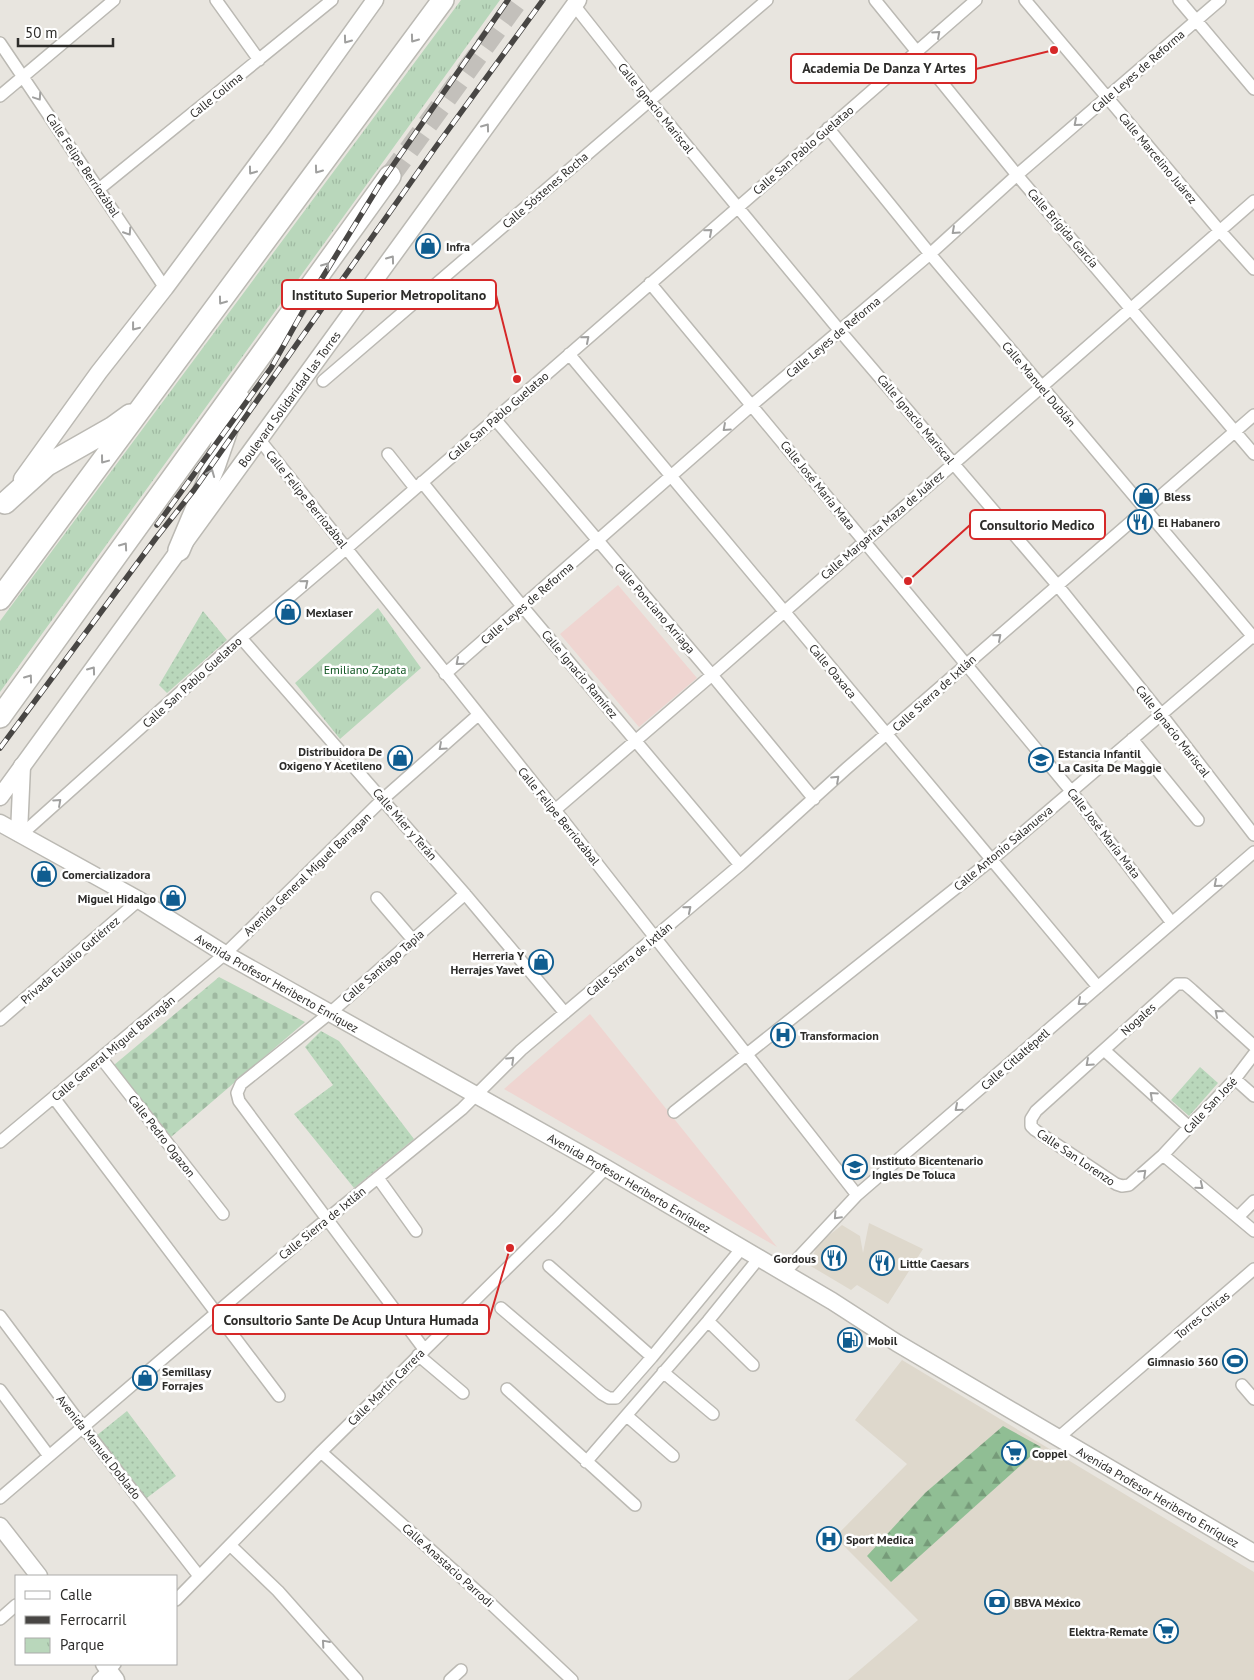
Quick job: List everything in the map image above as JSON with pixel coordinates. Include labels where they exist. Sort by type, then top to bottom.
[{"type":"highway","points":[[0,599],[443,0]]},
{"type":"highway","points":[[0,717],[390,176]]},
{"type":"highway","points":[[178,550],[214,467],[231,418],[267,348]]},
{"type":"highway","points":[[2,506],[47,465],[124,419],[159,386]]},
{"type":"main road","points":[[2,506],[99,372],[165,288],[375,0]]},
{"type":"main road","name":"Boulevard Solidaridad las Torres","points":[[0,797],[576,3]]},
{"type":"main road","points":[[0,781],[22,766]]},
{"type":"main road","points":[[20,833],[22,766]]},
{"type":"main road","name":"Avenida Profesor Heriberto Enríquez","points":[[0,823],[139,900],[225,954],[606,1168],[784,1273],[897,1343],[1254,1553]]},
{"type":"main road","points":[[1,1529],[38,1575]]},
{"type":"street","points":[[0,96],[114,0]]},
{"type":"street","points":[[216,0],[259,60]]},
{"type":"street","name":"Calle Colima","points":[[99,188],[332,0]]},
{"type":"street","name":"Calle Sóstenes Rocha","points":[[323,381],[767,0]]},
{"type":"street","name":"Calle Brígida García","points":[[875,0],[1017,175],[1254,454]]},
{"type":"street","name":"Calle San Pablo Guelatao","points":[[20,833],[241,638],[347,548],[976,0]]},
{"type":"street","name":"Calle Marcelino Juárez","points":[[1024,0],[1254,269]]},
{"type":"street","points":[[1179,0],[1254,89]]},
{"type":"street","name":"Calle Leyes de Reforma","points":[[445,674],[598,542],[752,405],[930,254],[1017,175],[1220,0]]},
{"type":"street","name":"Calle Ignacio Mariscal","points":[[576,3],[649,100],[840,331],[1058,586],[1161,714],[1254,835]]},
{"type":"street","name":"Calle Felipe Berriozábal","points":[[0,43],[165,288]]},
{"type":"street","name":"Calle Manuel Dublán","points":[[828,128],[1042,388],[1254,636]]},
{"type":"street","name":"Calle Margarita Maza de Juárez","points":[[555,810],[1042,388],[1254,201]]},
{"type":"street","name":"Calle José María Mata","points":[[650,283],[1072,791],[1172,922]]},
{"type":"street","name":"Calle Oaxaca","points":[[569,354],[887,734],[990,861],[1098,987]]},
{"type":"street","name":"Calle Sierra de Ixtlán","points":[[0,1498],[328,1218],[442,1126],[477,1095],[520,1050],[740,865],[847,768],[1254,415]]},
{"type":"street","name":"Calle Ponciano Arriaga","points":[[494,418],[712,675],[814,799]]},
{"type":"street","name":"Calle Felipe Berriozábal","points":[[259,439],[858,1194]]},
{"type":"street","name":"Calle Ignacio Ramírez","points":[[388,454],[418,485],[522,606],[740,865]]},
{"type":"street","name":"Calle Antonio Salanueva","points":[[674,1112],[873,956],[990,861],[1254,636]]},
{"type":"street","name":"Calle Mier y Terán","points":[[241,638],[383,799],[565,1013]]},
{"type":"street","name":"Avenida General Miguel Barragan","points":[[225,954],[383,799],[478,715]]},
{"type":"street","points":[[1132,739],[1198,820]]},
{"type":"street","name":"Calle Citlaltépetl","points":[[784,1273],[858,1194],[1254,852]]},
{"type":"street","name":"Calle Santiago Tapia","points":[[328,1218],[238,1097],[241,1084],[330,1013],[465,894]]},
{"type":"street","points":[[377,898],[412,940]]},
{"type":"street","name":"Privada Eulalio Gutiérrez","points":[[0,1020],[139,900]]},
{"type":"street","name":"Calle General Miguel Barragán","points":[[0,1142],[225,954]]},
{"type":"street","name":"Nogales","points":[[1031,1126],[1031,1119],[1036,1111],[1168,991],[1180,983],[1185,984],[1254,1046]]},
{"type":"street","points":[[1104,1050],[1190,1127]]},
{"type":"street","name":"Calle San José","points":[[1122,1186],[1131,1184],[1163,1155],[1235,1079],[1254,1054]]},
{"type":"street","name":"Calle Pedro Ogazon","points":[[101,1058],[223,1214]]},
{"type":"street","points":[[1235,1079],[1254,1096]]},
{"type":"street","points":[[54,1098],[279,1396]]},
{"type":"street","name":"Calle San Lorenzo","points":[[1031,1126],[1034,1130],[1122,1186]]},
{"type":"street","points":[[1163,1155],[1254,1231]]},
{"type":"street","name":"Calle Martín Carrera","points":[[178,1598],[321,1452],[536,1240],[606,1168]]},
{"type":"street","points":[[378,1178],[416,1231]]},
{"type":"street","points":[[1238,1217],[1254,1201]]},
{"type":"street","points":[[328,1218],[421,1352],[463,1393]]},
{"type":"street","points":[[501,1308],[602,1394],[610,1398],[616,1398],[742,1248]]},
{"type":"street","points":[[586,1462],[708,1321],[759,1258]]},
{"type":"street","points":[[549,1266],[652,1357]]},
{"type":"street","name":"Torres Chicas","points":[[1058,1438],[1254,1269]]},
{"type":"street","name":"Avenida Manuel Doblado","points":[[0,1316],[83,1427],[199,1576]]},
{"type":"street","points":[[708,1321],[753,1365]]},
{"type":"street","points":[[663,1372],[713,1414]]},
{"type":"street","points":[[1242,1385],[1254,1399]]},
{"type":"street","points":[[507,1389],[635,1505]]},
{"type":"street","points":[[0,1390],[49,1456]]},
{"type":"street","points":[[627,1416],[673,1456]]},
{"type":"street","name":"Calle Anastacio Parrodi","points":[[321,1452],[488,1601],[572,1680]]},
{"type":"street","points":[[230,1545],[278,1591],[357,1680]]},
{"type":"street","points":[[0,1619],[15,1606]]},
{"type":"street","points":[[450,1680],[461,1670]]},
{"type":"shaded area","points":[[618,585],[697,678],[639,727],[560,634]]},
{"type":"shaded area","points":[[590,1014],[777,1247],[504,1089]]},
{"type":"shaded area","points":[[869,1223],[923,1249],[888,1304],[857,1285],[851,1290],[809,1265],[818,1244],[842,1225],[860,1236],[863,1253]]},
{"type":"shaded area","points":[[902,1360],[1254,1572],[1254,1680],[848,1680],[918,1620],[835,1537],[907,1464],[855,1420]]},
{"type":"green space","points":[[461,0],[500,0],[0,692],[0,621]]},
{"type":"green space","name":"Emiliano Zapata","points":[[378,608],[421,668],[340,739],[295,683]]},
{"type":"green space","points":[[203,611],[227,640],[167,693],[159,685]]},
{"type":"green space","points":[[219,977],[305,1022],[171,1137],[114,1065]]},
{"type":"green space","points":[[321,1031],[339,1041],[414,1139],[354,1188],[294,1114],[333,1085],[305,1047]]},
{"type":"green space","points":[[1200,1067],[1218,1083],[1189,1116],[1171,1100]]},
{"type":"green space","points":[[127,1411],[176,1476],[144,1500],[96,1436]]},
{"type":"green space","points":[[1003,1426],[1041,1447],[891,1582],[867,1556],[925,1493]]},
{"type":"tunnel","points":[[390,176],[518,0]]},
{"type":"railway","points":[[157,525],[271,368],[316,288],[380,184],[508,0]]},
{"type":"railway","points":[[0,748],[156,538],[194,490],[435,148],[543,0]]},
{"type":"place","name":"Academia De Danza Y Artes","points":[[1054,50]]},
{"type":"place","name":"Infra","points":[[428,246]]},
{"type":"place","name":"Instituto Superior Metropolitano","points":[[517,379]]},
{"type":"place","name":"Bless","points":[[1146,496]]},
{"type":"place","name":"El Habanero","points":[[1140,522]]},
{"type":"place","name":"Consultorio Medico","points":[[908,581]]},
{"type":"place","name":"Mexlaser","points":[[288,612]]},
{"type":"place","name":"Distribuidora De Oxigeno Y Acetileno","points":[[400,758]]},
{"type":"place","name":"Estancia Infantil La Casita De Maggie","points":[[1041,760]]},
{"type":"place","name":"Comercializadora","points":[[44,874]]},
{"type":"place","name":"Miguel Hidalgo","points":[[173,898]]},
{"type":"place","name":"Herreria Y Herrajes Yavet","points":[[541,962]]},
{"type":"place","name":"Transformacion","points":[[783,1035]]},
{"type":"place","name":"Instituto Bicentenario Ingles De Toluca","points":[[855,1167]]},
{"type":"place","name":"Consultorio Sante De Acup Untura Humada","points":[[510,1248]]},
{"type":"place","name":"Gordous","points":[[834,1258]]},
{"type":"place","name":"Little Caesars","points":[[882,1263]]},
{"type":"place","name":"Mobil","points":[[850,1340]]},
{"type":"place","name":"Gimnasio 360","points":[[1235,1361]]},
{"type":"place","name":"Semillasy Forrajes","points":[[145,1378]]},
{"type":"place","name":"Coppel","points":[[1014,1453]]},
{"type":"place","name":"Sport Medica","points":[[829,1539]]},
{"type":"place","name":"BBVA México","points":[[997,1602]]},
{"type":"place","name":"Elektra-Remate","points":[[1166,1631]]}]
